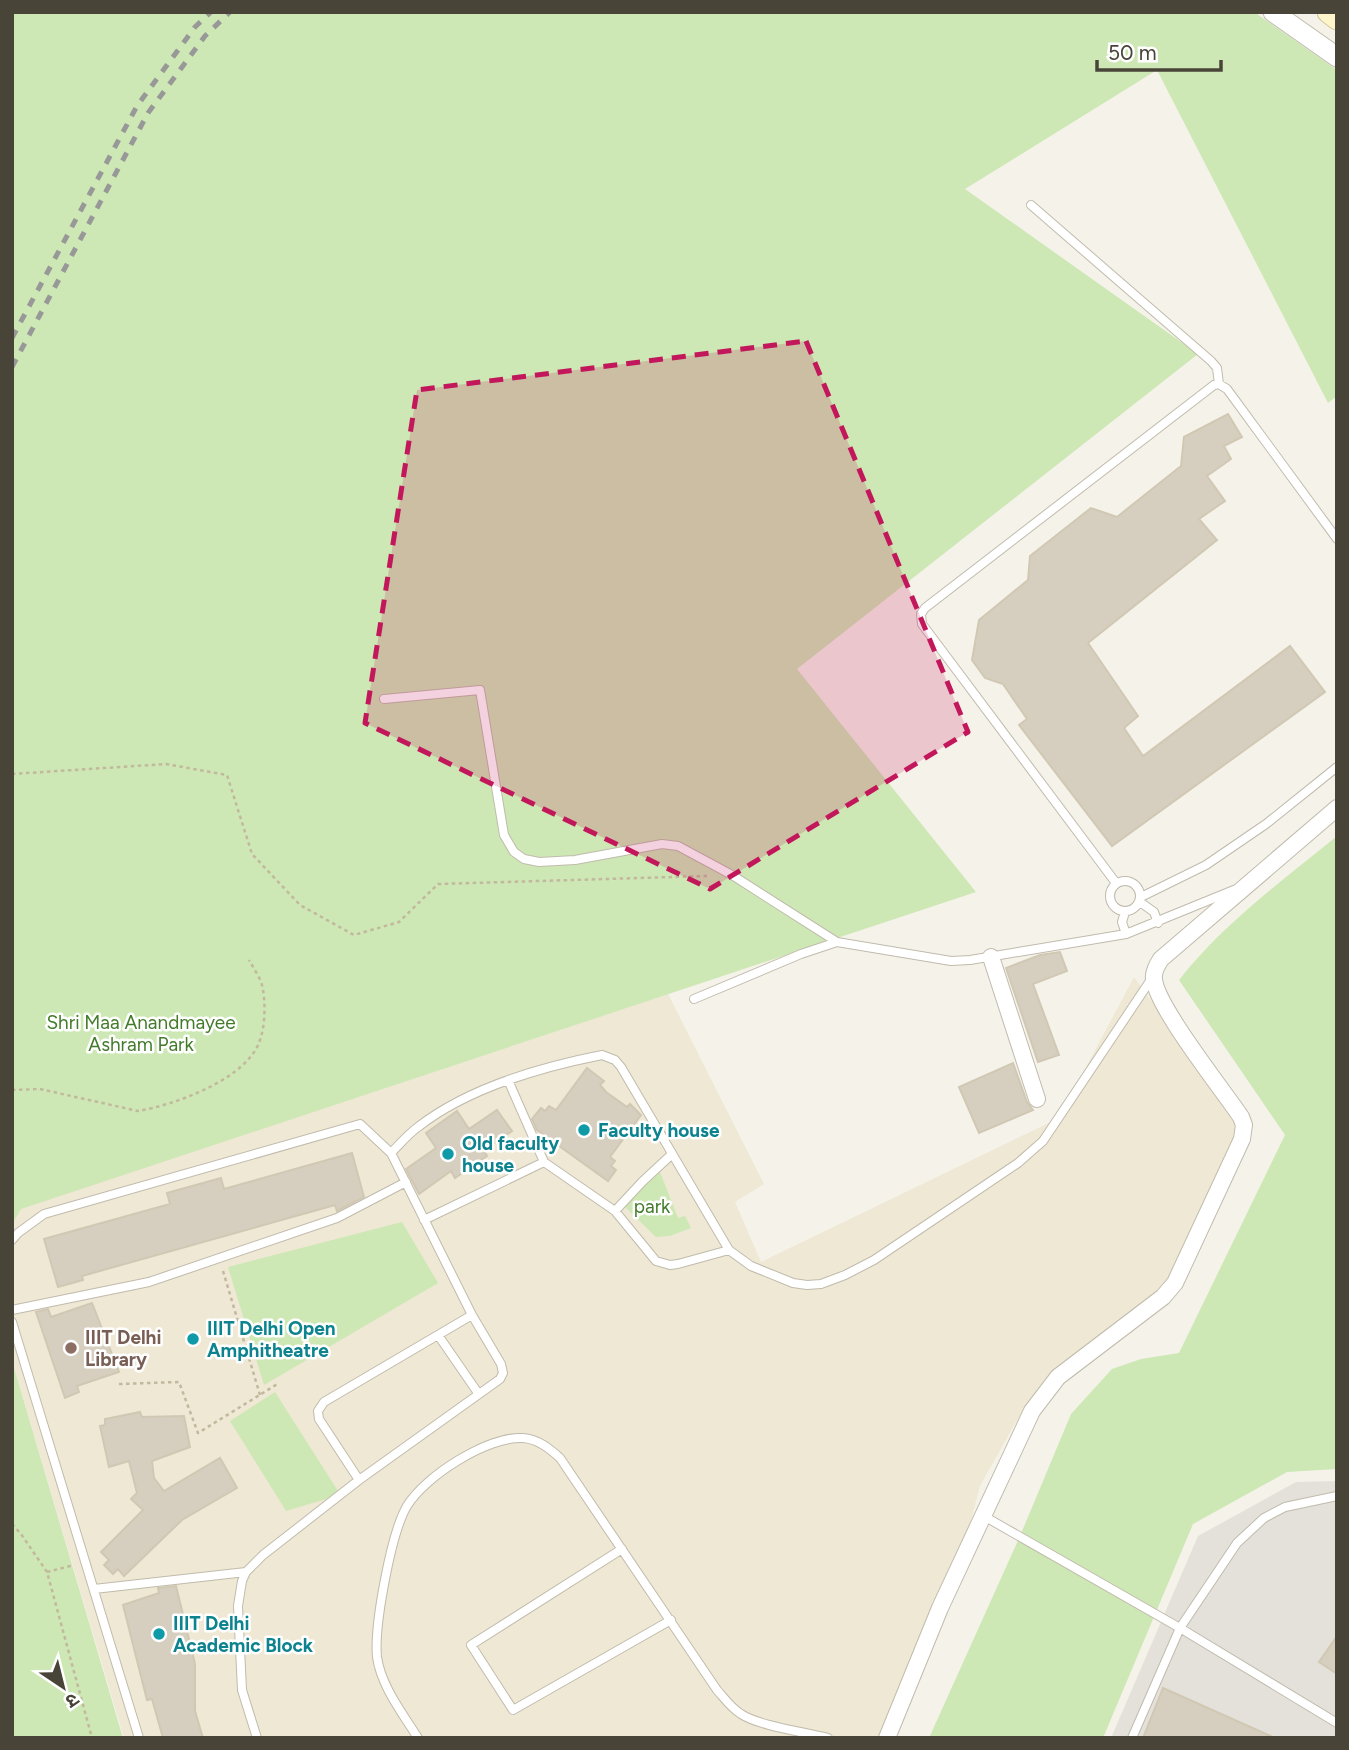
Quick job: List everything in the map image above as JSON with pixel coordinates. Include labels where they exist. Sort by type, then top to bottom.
[{"type":"main road","points":[[1328,12],[1337,19]]},
{"type":"street","points":[[1273,12],[1337,57]]},
{"type":"street","points":[[887,1738],[940,1608],[1032,1411],[1058,1377],[1163,1297],[1175,1283],[1242,1139],[1244,1125],[1241,1117],[1162,1003],[1153,976],[1161,959],[1337,808]]},
{"type":"street","points":[[991,957],[1037,1099]]},
{"type":"lane","points":[[1031,205],[1211,361],[1217,368],[1219,384]]},
{"type":"lane","points":[[1219,384],[1227,389],[1337,539]]},
{"type":"lane","points":[[1116,883],[922,624],[921,614],[925,608],[1083,485],[1207,390],[1219,384]]},
{"type":"lane","points":[[384,699],[480,690],[504,835],[514,852],[524,859],[539,862],[575,860],[662,844],[688,850],[837,942],[951,961],[991,957],[1126,934],[1246,885]]},
{"type":"lane","points":[[1158,923],[1154,912],[1140,899],[1135,884],[1126,880],[1116,883],[1110,891],[1110,900],[1115,908],[1125,912],[1134,909],[1140,899],[1216,858],[1266,824],[1337,767]]},
{"type":"lane","points":[[1125,912],[1122,922],[1126,934]]},
{"type":"lane","points":[[694,999],[789,958],[837,942]]},
{"type":"lane","points":[[391,1153],[418,1127],[452,1105],[508,1080],[602,1055],[621,1067],[729,1250],[751,1266],[793,1283],[821,1284],[874,1259],[1018,1163],[1043,1141],[1153,976]]},
{"type":"lane","points":[[508,1080],[544,1162],[615,1211],[656,1261],[662,1264],[678,1264],[729,1250]]},
{"type":"lane","points":[[12,1240],[44,1214],[360,1124],[391,1153],[472,1315],[503,1368],[500,1379],[359,1480],[263,1555],[247,1572],[242,1581],[238,1606],[242,1690],[257,1738]]},
{"type":"lane","points":[[615,1211],[671,1155]]},
{"type":"lane","points":[[424,1220],[544,1162]]},
{"type":"lane","points":[[12,1310],[149,1282],[337,1217],[406,1182]]},
{"type":"lane","points":[[359,1480],[319,1419],[318,1411],[324,1402],[472,1315]]},
{"type":"lane","points":[[12,1322],[139,1738]]},
{"type":"lane","points":[[438,1335],[478,1393]]},
{"type":"lane","points":[[418,1738],[383,1675],[376,1642],[387,1572],[399,1525],[407,1506],[420,1489],[445,1470],[497,1441],[525,1438],[546,1445],[560,1458],[717,1690],[731,1706],[743,1716],[828,1738]]},
{"type":"lane","points":[[1132,1738],[1180,1628],[1237,1543],[1264,1518],[1285,1507],[1337,1496]]},
{"type":"lane","points":[[982,1515],[1180,1628],[1337,1723]]},
{"type":"lane","points":[[622,1549],[471,1645],[513,1710],[671,1620]]},
{"type":"lane","points":[[94,1589],[247,1572]]},
{"type":"path","points":[[12,774],[166,764],[227,775],[253,854],[300,905],[354,935],[399,922],[438,884],[732,875]]},
{"type":"path","points":[[12,1090],[40,1089],[138,1111],[206,1089],[234,1072],[256,1049],[263,1030],[263,988],[249,960]]},
{"type":"path","points":[[219,1258],[260,1395]]},
{"type":"path","points":[[120,1384],[179,1382],[198,1433],[279,1383]]},
{"type":"path","points":[[12,1524],[47,1572],[92,1738]]},
{"type":"path","points":[[47,1572],[86,1563]]},
{"type":"highlighted area","points":[[806,341],[968,732],[710,889],[365,723],[417,390]]},
{"type":"shaded area","points":[[1134,977],[1238,1120],[1230,1168],[1165,1284],[1048,1379],[1020,1415],[980,1486],[969,1528],[878,1738],[124,1738],[12,1361],[12,1219],[17,1209],[668,994],[764,1184],[735,1202],[761,1262],[1059,1118]]},
{"type":"shaded area","points":[[1337,1481],[1337,1738],[1111,1738],[1198,1536],[1296,1482]]},
{"type":"green space","name":"Shri Maa Anandmayee Ashram Park","points":[[12,12],[1254,12],[1337,70],[1337,396],[1328,403],[1157,70],[965,189],[1198,354],[797,669],[976,892],[21,1209],[12,1224]]},
{"type":"green space","points":[[1337,836],[1337,1469],[1287,1472],[1193,1524],[1103,1738],[929,1738],[1020,1536],[1071,1414],[1112,1369],[1141,1359],[1179,1353],[1285,1135],[1179,980],[1234,922]]},
{"type":"green space","name":"park","points":[[660,1172],[678,1218],[685,1216],[691,1228],[670,1236],[656,1237],[624,1206]]},
{"type":"green space","points":[[402,1222],[438,1283],[264,1385],[228,1267]]},
{"type":"green space","points":[[12,1361],[123,1738],[12,1738]]},
{"type":"green space","points":[[275,1392],[338,1491],[326,1499],[286,1511],[230,1421]]},
{"type":"building","points":[[1228,414],[1242,437],[1224,446],[1231,459],[1207,476],[1225,501],[1199,519],[1217,540],[1088,643],[1138,716],[1124,728],[1143,756],[1290,646],[1325,692],[1112,846],[1019,725],[1027,719],[1003,684],[985,678],[972,660],[979,620],[1028,580],[1030,556],[1091,508],[1117,517],[1181,466],[1184,437]]},
{"type":"building","points":[[1060,952],[1067,971],[1033,984],[1059,1055],[1038,1062],[1006,968],[1040,955]]},
{"type":"building","points":[[1013,1063],[1027,1102],[1033,1110],[979,1133],[959,1087]]},
{"type":"building","name":"Faculty house","points":[[587,1068],[604,1081],[600,1085],[606,1092],[627,1107],[630,1104],[641,1115],[610,1157],[615,1161],[611,1166],[616,1170],[608,1181],[537,1130],[532,1119],[541,1108],[545,1111],[549,1106],[556,1110]]},
{"type":"building","name":"Old faculty house","points":[[497,1110],[512,1131],[484,1150],[487,1156],[455,1178],[451,1171],[419,1194],[406,1169],[436,1148],[426,1133],[457,1111],[469,1129]]},
{"type":"building","points":[[352,1153],[364,1197],[337,1211],[335,1205],[82,1276],[83,1280],[58,1287],[44,1239],[170,1204],[167,1193],[221,1178],[224,1189]]},
{"type":"building","name":"IIIT Delhi Library","points":[[92,1303],[119,1372],[77,1386],[79,1392],[65,1398],[36,1312],[48,1309],[51,1317]]},
{"type":"building","points":[[140,1412],[142,1417],[184,1416],[190,1447],[152,1461],[154,1478],[164,1491],[220,1458],[237,1488],[182,1520],[124,1576],[118,1569],[113,1574],[104,1565],[109,1560],[101,1552],[143,1510],[131,1499],[137,1493],[129,1461],[109,1467],[100,1426],[105,1425],[105,1419]]},
{"type":"building","name":"IIIT Delhi Academic Block","points":[[176,1586],[195,1664],[195,1711],[203,1738],[163,1738],[152,1699],[147,1700],[123,1605],[159,1593],[158,1588]]},
{"type":"building","points":[[1337,1636],[1337,1674],[1319,1662]]},
{"type":"building","points":[[1163,1688],[1275,1738],[1143,1738]]},
{"type":"railway","points":[[12,338],[137,106],[195,27],[211,12]]},
{"type":"railway","points":[[12,367],[148,113],[205,36],[230,12]]},
{"type":"place","name":"Faculty house","points":[[584,1130]]},
{"type":"place","name":"Old faculty house","points":[[448,1154]]},
{"type":"place","name":"IIIT Delhi Open Amphitheatre","points":[[193,1339]]},
{"type":"place","name":"IIIT Delhi Library","points":[[71,1348]]},
{"type":"place","name":"IIIT Delhi Academic Block","points":[[159,1634]]}]
